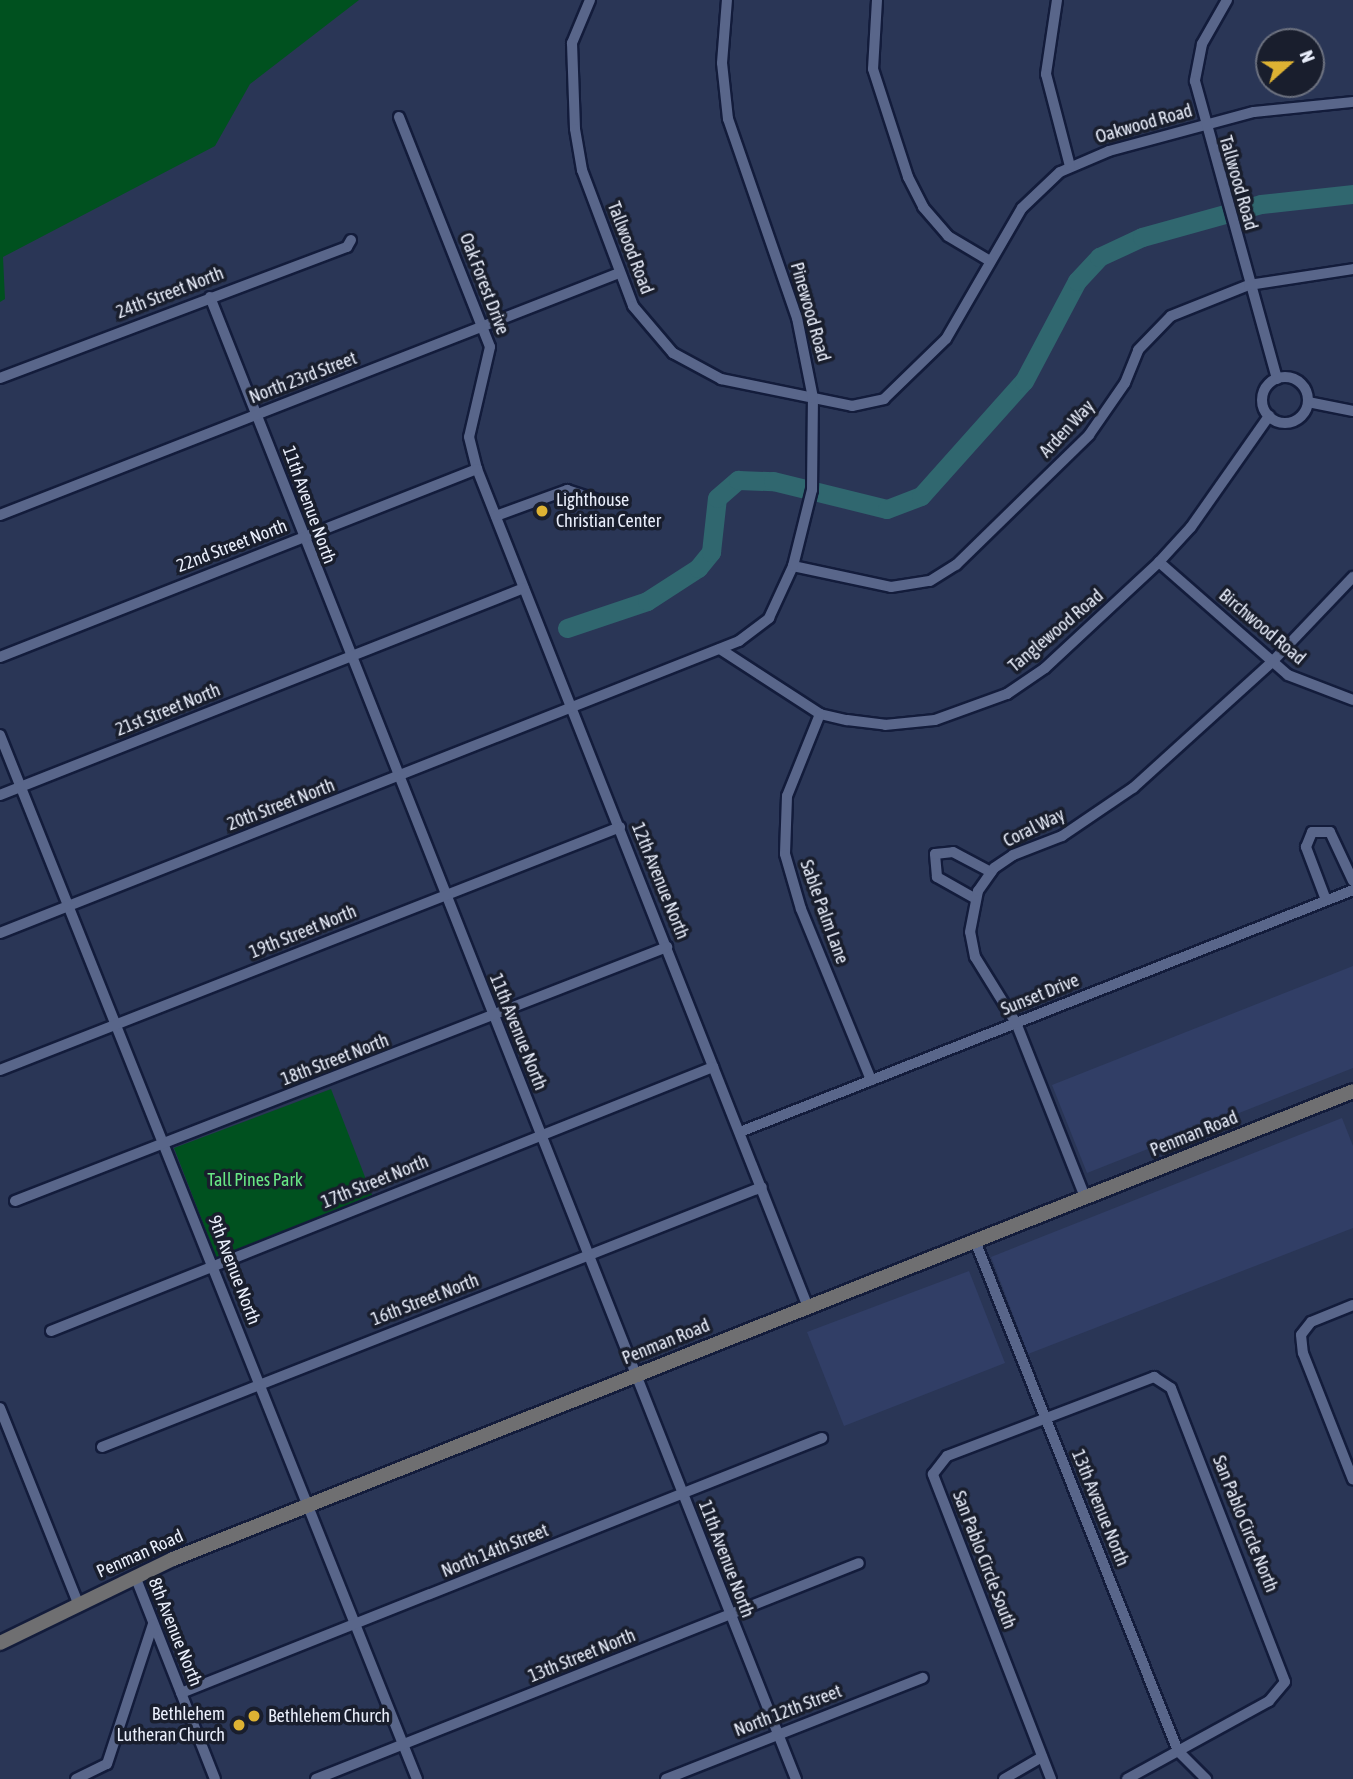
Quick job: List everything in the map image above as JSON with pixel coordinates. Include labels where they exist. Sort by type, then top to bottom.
[{"type":"street","name":"Tallwood Road","points":[[590,0],[572,43],[575,128],[582,170],[633,306],[673,354],[721,379],[813,398]]},
{"type":"street","name":"Pinewood Road","points":[[573,707],[720,649],[769,618],[793,566],[812,490],[813,398],[797,318],[727,119],[722,63],[727,0]]},
{"type":"street","points":[[877,0],[873,69],[908,177],[923,207],[948,236],[990,261]]},
{"type":"street","points":[[1057,0],[1046,74],[1070,166]]},
{"type":"street","name":"Tallwood Road","points":[[1227,0],[1196,60],[1204,126],[1277,379]]},
{"type":"street","name":"Oakwood Road","points":[[813,398],[852,406],[890,395],[964,317],[990,261],[1030,198],[1070,166],[1204,126],[1282,107],[1353,102]]},
{"type":"street","name":"Oak Forest Drive","points":[[399,117],[482,327],[490,364],[470,437],[477,469]]},
{"type":"street","name":"24th Street North","points":[[0,378],[347,247],[351,240]]},
{"type":"street","name":"Arden Way","points":[[793,566],[891,587],[930,581],[956,565],[1089,435],[1158,326],[1192,304],[1249,285],[1353,269]]},
{"type":"street","name":"North 23rd Street","points":[[0,515],[619,273]]},
{"type":"street","name":"11th Avenue North","points":[[210,297],[348,657],[446,894],[796,1779]]},
{"type":"street","points":[[1277,379],[1299,382],[1308,402],[1297,420],[1282,422],[1269,416],[1263,396],[1277,379]]},
{"type":"street","points":[[1308,402],[1353,411]]},
{"type":"street","name":"Tanglewood Road","points":[[720,649],[820,714],[908,723],[935,720],[1007,694],[1045,668],[1159,562],[1205,509],[1269,416]]},
{"type":"street","name":"12th Avenue North","points":[[477,469],[808,1307]]},
{"type":"street","name":"22nd Street North","points":[[0,657],[477,469]]},
{"type":"street","points":[[496,516],[567,490],[603,502]]},
{"type":"street","name":"Birchwood Road","points":[[1159,562],[1271,663],[1305,685],[1353,700]]},
{"type":"street","name":"Coral Way","points":[[1085,1197],[1016,1023],[975,957],[970,932],[976,899],[991,872],[1013,855],[1092,818],[1133,788],[1271,663],[1353,576]]},
{"type":"street","name":"21st Street North","points":[[0,795],[524,588]]},
{"type":"street","name":"20th Street North","points":[[0,933],[573,707]]},
{"type":"street","name":"Sable Palm Lane","points":[[820,714],[787,796],[785,855],[801,909],[871,1080]]},
{"type":"street","name":"9th Avenue North","points":[[0,735],[167,1145],[212,1265],[310,1504],[417,1779]]},
{"type":"street","name":"19th Street North","points":[[0,1070],[620,827]]},
{"type":"street","points":[[1326,900],[1306,847],[1312,832],[1330,832],[1353,881]]},
{"type":"street","points":[[976,899],[937,877],[935,854],[953,852],[991,872]]},
{"type":"street","name":"Sunset Drive","points":[[740,1132],[1353,890]]},
{"type":"street","name":"18th Street North","points":[[15,1201],[167,1145],[667,947]]},
{"type":"street","name":"17th Street North","points":[[51,1331],[713,1067]]},
{"type":"street","name":"Penman Road","points":[[0,1643],[135,1576],[310,1504],[1085,1197],[1352,1095]]},
{"type":"street","name":"16th Street North","points":[[102,1447],[762,1187]]},
{"type":"street","name":"13th Avenue North","points":[[975,1241],[1178,1751],[1206,1779]]},
{"type":"street","points":[[1353,1305],[1311,1322],[1301,1335],[1303,1353],[1353,1480]]},
{"type":"street","name":"San Pablo Circle North","points":[[1046,1418],[1154,1377],[1171,1388],[1186,1423],[1284,1682],[1269,1701],[1178,1751]]},
{"type":"street","points":[[0,1408],[78,1604]]},
{"type":"street","name":"San Pablo Circle South","points":[[1046,1418],[947,1456],[933,1474],[1051,1779]]},
{"type":"street","name":"North 14th Street","points":[[181,1693],[822,1438]]},
{"type":"street","name":"13th Street North","points":[[317,1779],[859,1563]]},
{"type":"street","name":"8th Avenue North","points":[[135,1576],[215,1779]]},
{"type":"street","points":[[107,1779],[107,1764],[153,1624]]},
{"type":"street","name":"North 12th Street","points":[[666,1779],[923,1678]]},
{"type":"street","points":[[1127,1779],[1178,1751]]},
{"type":"street","points":[[1004,1779],[1042,1757]]},
{"type":"street","points":[[76,1779],[107,1764]]},
{"type":"shaded area","points":[[1353,966],[1353,1068],[1087,1173],[1052,1085]]},
{"type":"shaded area","points":[[1342,1118],[1353,1146],[1353,1228],[1028,1354],[991,1257]]},
{"type":"shaded area","points":[[969,1271],[1005,1363],[844,1426],[807,1332]]},
{"type":"green space","points":[[0,0],[359,0],[250,84],[215,146],[3,257],[5,299],[0,302]]},
{"type":"green space","name":"Tall Pines Park","points":[[331,1089],[372,1195],[217,1259],[174,1148]]},
{"type":"waterway","points":[[567,628],[647,601],[698,568],[711,552],[717,498],[738,480],[773,481],[887,509],[921,496],[1024,381],[1077,281],[1099,257],[1142,237],[1261,204],[1353,194]]},
{"type":"place","name":"Lighthouse Christian Center","points":[[542,511]]},
{"type":"place","name":"Bethlehem Church","points":[[254,1716]]},
{"type":"place","name":"Bethlehem Lutheran Church","points":[[239,1725]]}]
